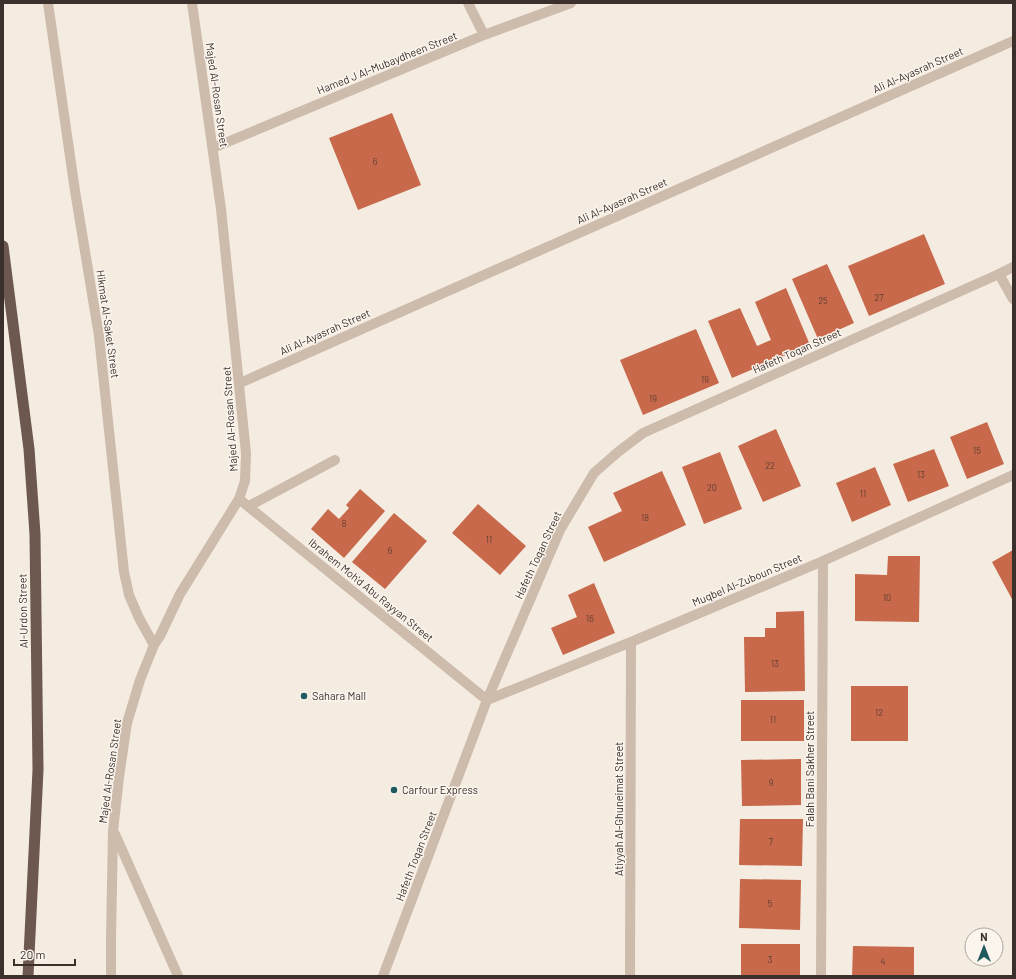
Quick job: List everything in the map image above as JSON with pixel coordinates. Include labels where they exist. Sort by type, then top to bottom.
[{"type":"highway","name":"Al-Urdon Street","points":[[3,246],[29,449],[35,534],[38,770],[28,976]]},
{"type":"street","name":"Hikmat Al-Saket Street","points":[[48,3],[75,192],[99,336],[124,572],[129,594],[139,618],[154,645]]},
{"type":"street","name":"Majed Al-Rosan Street","points":[[111,976],[113,831],[118,776],[127,723],[140,680],[154,645],[160,636],[180,594],[240,499],[246,481],[246,453],[240,383],[221,209],[192,3]]},
{"type":"street","points":[[468,3],[484,35]]},
{"type":"street","name":"Hamed J Al-Mubaydheen Street","points":[[212,148],[484,35],[572,3]]},
{"type":"street","name":"Ali Al-Ayasrah Street","points":[[240,383],[1013,41]]},
{"type":"street","name":"Hafeth Toqan Street","points":[[383,976],[487,700],[560,530],[594,473],[643,433],[1013,267]]},
{"type":"street","points":[[999,274],[1013,299]]},
{"type":"street","points":[[249,506],[335,460]]},
{"type":"street","name":"Muqbel Al-Zuboun Street","points":[[487,700],[631,642],[822,561],[1013,475]]},
{"type":"street","name":"Ibrahem Moh'd Abu Rayyan Street","points":[[240,499],[487,700]]},
{"type":"street","name":"Falah Bani Sakher Street","points":[[821,976],[822,561]]},
{"type":"street","name":"Atiyyah Al-Ghuneimat Street","points":[[630,976],[631,642]]},
{"type":"street","name":"Majed Al-Rosan Street","points":[[113,831],[178,976]]},
{"type":"building","points":[[392,113],[421,185],[358,210],[329,138]]},
{"type":"building","points":[[924,234],[945,284],[869,316],[848,266]]},
{"type":"building","points":[[827,264],[854,323],[818,339],[792,279]]},
{"type":"building","points":[[786,288],[810,345],[732,378],[708,321],[740,308],[757,346],[771,340],[755,302]]},
{"type":"building","points":[[696,329],[719,383],[643,415],[620,360]]},
{"type":"building","points":[[987,422],[1004,464],[967,479],[950,437]]},
{"type":"building","points":[[776,429],[801,486],[763,502],[738,446]]},
{"type":"building","points":[[934,449],[949,486],[908,502],[893,464]]},
{"type":"building","points":[[720,452],[742,509],[704,524],[682,467]]},
{"type":"building","points":[[875,467],[891,505],[852,522],[836,483]]},
{"type":"building","points":[[662,471],[686,525],[604,562],[588,527],[622,511],[613,493]]},
{"type":"building","points":[[360,489],[385,511],[344,558],[311,529],[328,509],[339,519],[349,508],[346,505]]},
{"type":"building","points":[[478,504],[526,546],[500,575],[452,533]]},
{"type":"building","points":[[394,513],[427,541],[385,589],[352,562]]},
{"type":"building","points":[[1013,550],[1013,601],[992,562]]},
{"type":"building","points":[[888,556],[920,556],[919,622],[855,621],[855,574],[887,575]]},
{"type":"building","points":[[594,583],[615,633],[563,655],[551,628],[577,617],[568,595]]},
{"type":"building","points":[[804,611],[805,691],[745,692],[744,637],[765,637],[765,628],[776,628],[776,612]]},
{"type":"building","points":[[851,686],[908,686],[908,741],[851,741]]},
{"type":"building","points":[[741,700],[804,700],[804,741],[741,741]]},
{"type":"building","points":[[801,759],[801,805],[742,806],[741,760]]},
{"type":"building","points":[[740,819],[803,819],[802,866],[739,865]]},
{"type":"building","points":[[740,879],[801,880],[800,930],[739,928]]},
{"type":"building","points":[[741,944],[800,944],[800,976],[741,976]]},
{"type":"building","points":[[853,946],[914,947],[914,976],[852,976]]},
{"type":"place","name":"Sahara Mall","points":[[304,696]]},
{"type":"place","name":"Carfour Express","points":[[394,790]]}]
